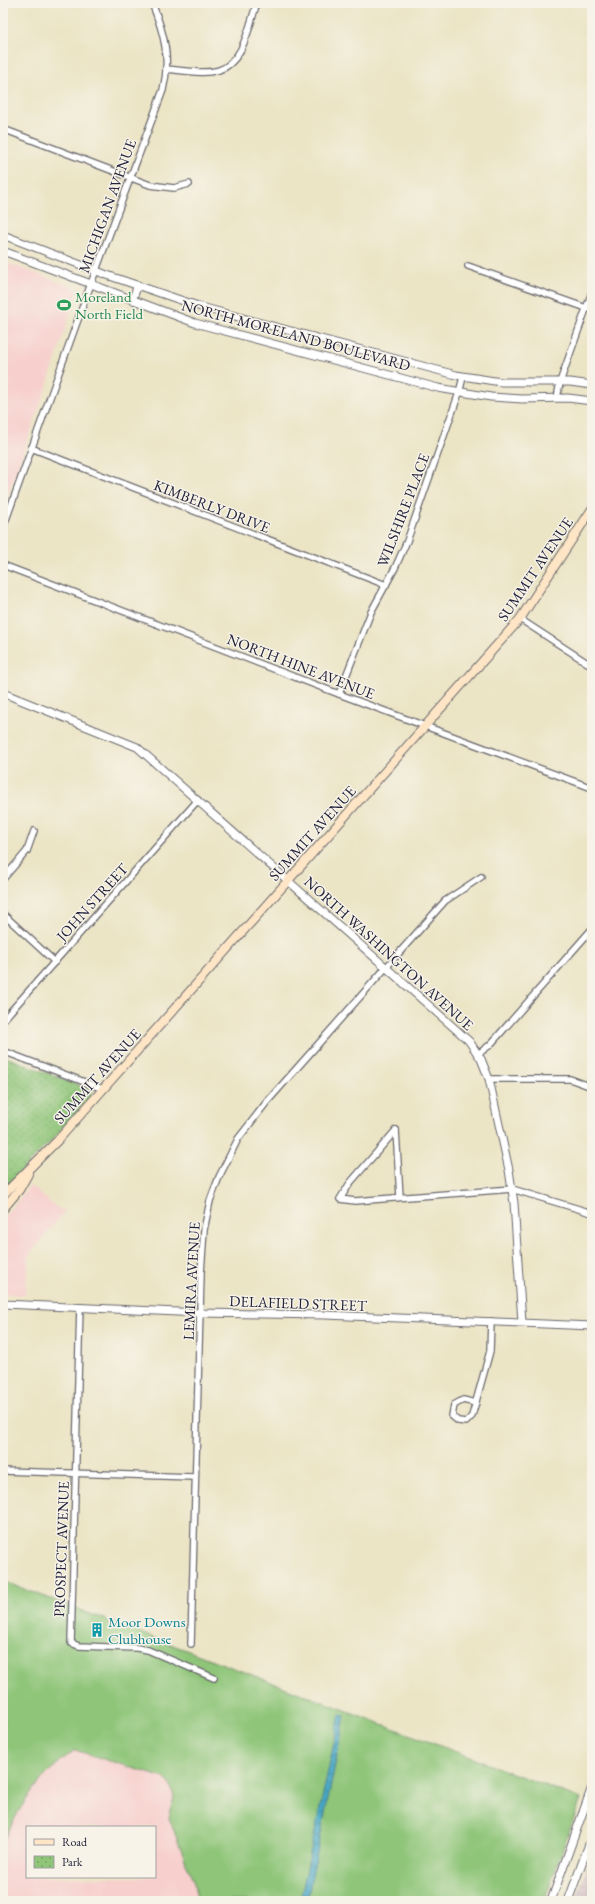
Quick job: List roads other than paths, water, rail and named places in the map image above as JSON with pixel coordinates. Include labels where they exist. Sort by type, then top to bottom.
[{"type":"main road","name":"SUMMIT AVENUE","points":[[3,1195],[58,1140],[103,1090],[520,619],[592,509]]},
{"type":"main road","name":"SUMMIT AVENUE","points":[[3,1209],[19,1190],[35,1163]]},
{"type":"street","name":"MICHIGAN AVENUE","points":[[3,528],[163,90],[167,58],[164,36],[152,3]]},
{"type":"street","points":[[166,69],[218,71],[230,64],[237,56],[256,3]]},
{"type":"street","points":[[3,129],[130,178],[158,187],[174,188],[189,184]]},
{"type":"street","name":"NORTH MORELAND BOULEVARD","points":[[3,235],[201,307],[463,377],[501,382],[560,382],[592,384]]},
{"type":"street","name":"NORTH MORELAND BOULEVARD","points":[[3,251],[195,323],[459,393],[506,399],[557,398],[592,401]]},
{"type":"street","points":[[44,266],[49,252]]},
{"type":"street","points":[[468,266],[589,309]]},
{"type":"street","points":[[132,300],[138,285]]},
{"type":"street","points":[[557,398],[560,382],[589,309],[592,292]]},
{"type":"street","name":"WILSHIRE PLACE","points":[[339,694],[371,612],[407,541],[459,393],[463,377]]},
{"type":"street","name":"KIMBERLY DRIVE","points":[[31,448],[386,585]]},
{"type":"street","name":"NORTH HINE AVENUE","points":[[3,564],[339,694],[426,725],[592,788]]},
{"type":"street","points":[[520,619],[592,666]]},
{"type":"street","name":"NORTH WASHINGTON AVENUE","points":[[3,693],[137,747],[462,1033],[478,1054],[489,1079],[512,1189],[522,1322]]},
{"type":"street","name":"JOHN STREET","points":[[3,1020],[198,800]]},
{"type":"street","points":[[3,879],[27,851],[34,831]]},
{"type":"street","name":"LEMIRA AVENUE","points":[[191,1644],[194,1477],[201,1273],[206,1218],[212,1195],[228,1158],[251,1121],[445,901],[481,877]]},
{"type":"street","points":[[3,914],[55,962]]},
{"type":"street","points":[[478,1054],[490,1045],[592,929]]},
{"type":"street","points":[[3,1051],[103,1090]]},
{"type":"street","points":[[489,1079],[570,1079],[592,1087]]},
{"type":"street","points":[[400,1197],[396,1130],[350,1184],[340,1199],[355,1200],[400,1197],[512,1189],[592,1213]]},
{"type":"street","name":"DELAFIELD STREET","points":[[3,1304],[200,1313],[325,1315],[592,1326]]},
{"type":"street","name":"PROSPECT AVENUE","points":[[80,1307],[71,1643],[79,1646],[137,1648],[148,1650],[214,1678]]},
{"type":"street","points":[[476,1403],[463,1400],[454,1404],[452,1416],[458,1421],[466,1422],[472,1416],[476,1403],[490,1351],[491,1321]]},
{"type":"street","points":[[3,1471],[194,1477]]},
{"type":"street","points":[[551,1901],[592,1788]]},
{"type":"street","points":[[568,1901],[592,1836]]},
{"type":"water","points":[[340,1715],[345,1716],[307,1901],[300,1901]]},
{"type":"place","name":"Moreland North Field","points":[[64,305]]},
{"type":"place","name":"Moor Downs Clubhouse","points":[[97,1630]]}]
